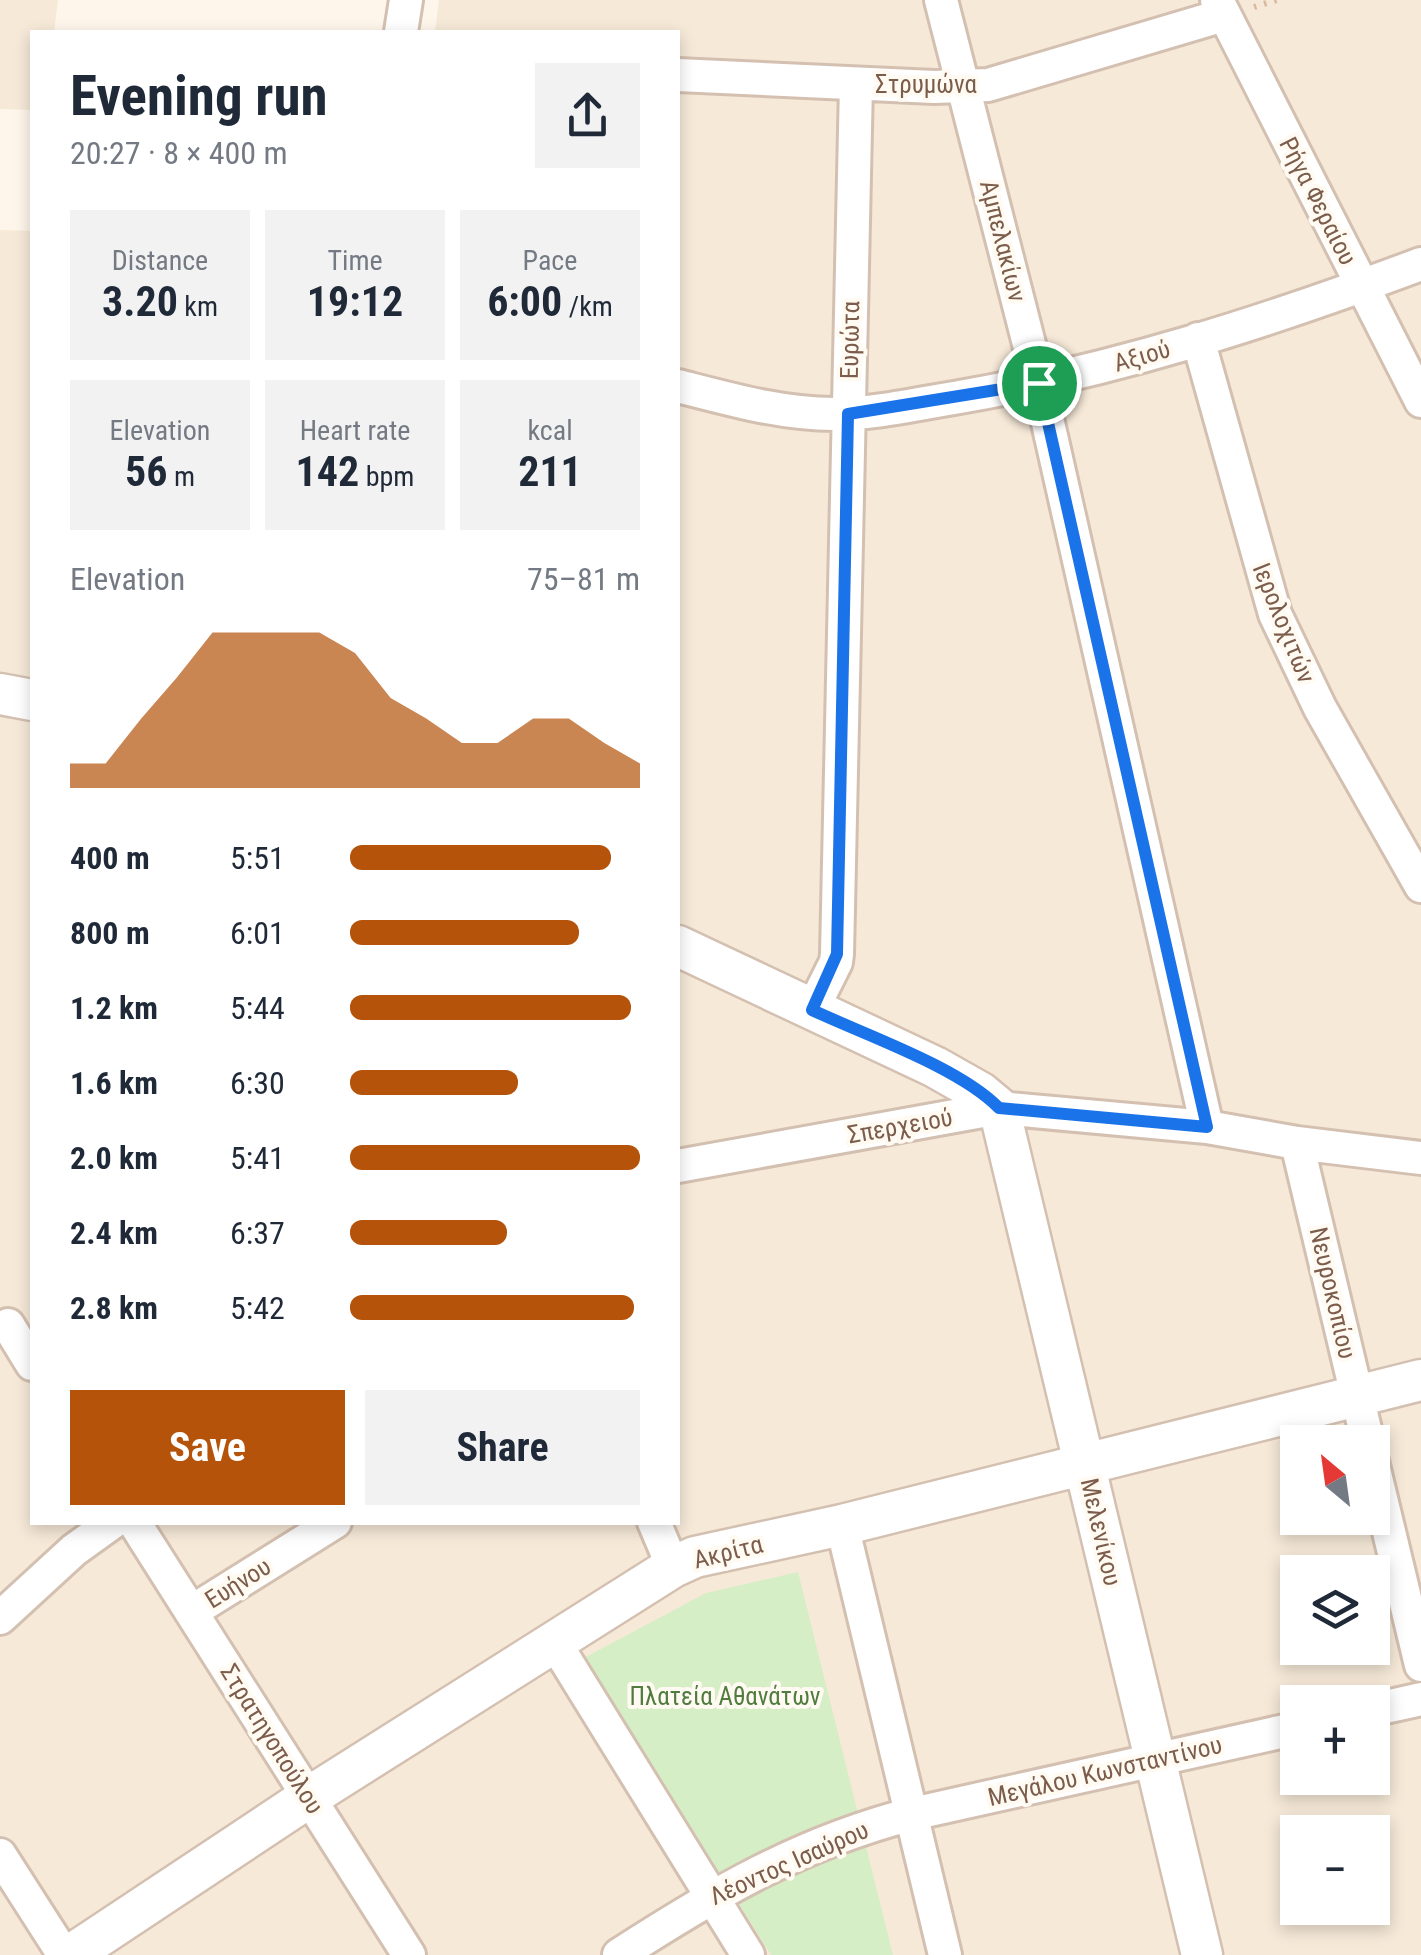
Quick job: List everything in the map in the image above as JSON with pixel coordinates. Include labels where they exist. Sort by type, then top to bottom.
[{"type":"street","points":[[400,30],[406,0]]},
{"type":"street","name":"Αμπελακίων","points":[[940,0],[1039,383],[1207,1127]]},
{"type":"street","name":"Στρυμώνα","points":[[680,75],[964,87],[994,83],[1221,8]]},
{"type":"street","name":"Ρήγα Φεραίου","points":[[1221,8],[1421,401]]},
{"type":"street","name":"Ευρώτα","points":[[812,1010],[837,954],[856,84]]},
{"type":"street","name":"Αξιού","points":[[680,386],[772,408],[848,414],[1039,383],[1198,339],[1421,264]]},
{"type":"street","name":"Ιερολοχιτών","points":[[1198,339],[1275,614],[1320,708],[1421,886]]},
{"type":"street","points":[[0,694],[30,700]]},
{"type":"street","points":[[680,947],[935,1067],[999,1108]]},
{"type":"street","name":"Σπερχειού","points":[[680,1166],[999,1108],[1207,1127],[1297,1144],[1421,1158]]},
{"type":"street","name":"Μελενίκου","points":[[999,1108],[1202,1955]]},
{"type":"street","name":"Νευροκοπίου","points":[[1297,1144],[1364,1425]]},
{"type":"street","points":[[13,1323],[30,1360]]},
{"type":"street","name":"Ακρίτα","points":[[67,1955],[309,1797],[695,1557],[842,1525],[1421,1380]]},
{"type":"street","points":[[0,1618],[74,1550],[108,1525]]},
{"type":"street","name":"Στρατηγοπούλου","points":[[136,1525],[409,1955]]},
{"type":"street","name":"Ευήνου","points":[[191,1612],[330,1525]]},
{"type":"street","points":[[655,1525],[674,1567]]},
{"type":"street","points":[[842,1525],[946,1955]]},
{"type":"street","points":[[1390,1535],[1421,1665]]},
{"type":"street","points":[[555,1642],[748,1955]]},
{"type":"street","points":[[1390,1706],[1421,1699]]},
{"type":"street","name":"Μεγάλου Κωνσταντίνου","points":[[912,1814],[1280,1732]]},
{"type":"street","name":"Λέοντος Ισαύρου","points":[[620,1955],[740,1879],[828,1840],[912,1814]]},
{"type":"street","points":[[0,1855],[67,1955]]},
{"type":"shaded area","points":[[0,0],[58,0],[54,30],[30,30],[30,110],[0,109]]},
{"type":"shaded area","points":[[439,0],[1421,0],[1421,1955],[0,1955],[0,230],[30,231],[30,1525],[680,1525],[680,30],[435,30]]},
{"type":"green space","name":"Πλατεία Αθανάτων","points":[[798,1572],[893,1955],[771,1955],[584,1658],[706,1593]]},
{"type":"route","points":[[1039,383],[1207,1127],[999,1108],[935,1067],[812,1010],[837,954],[848,414],[1039,383]]}]
